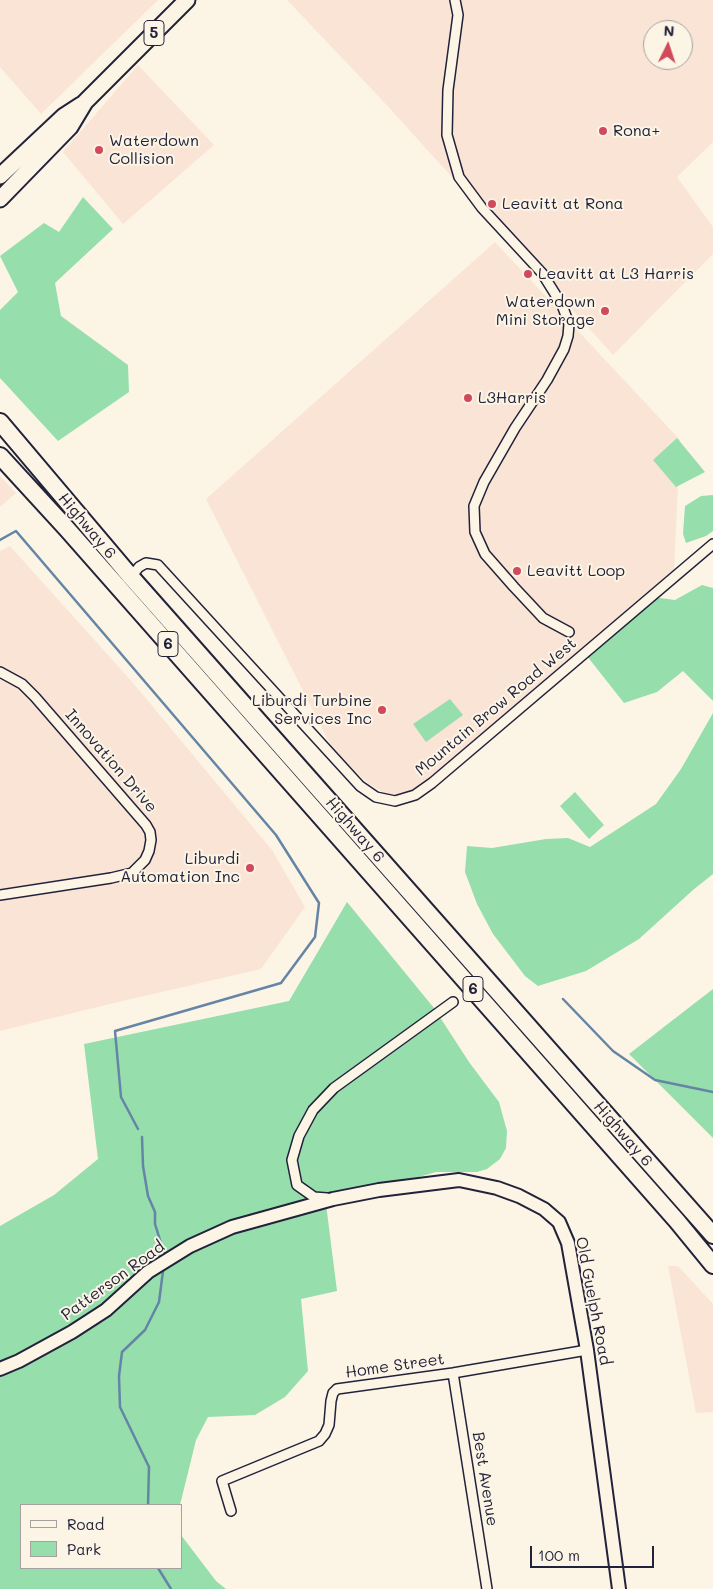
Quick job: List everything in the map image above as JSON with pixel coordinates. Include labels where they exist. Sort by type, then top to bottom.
[{"type":"highway","name":"Highway 6","points":[[0,422],[111,567],[231,715],[713,1265]]},
{"type":"highway","name":"Highway 6","points":[[0,456],[111,567],[131,577],[713,1235]]},
{"type":"main road","name":"5","points":[[0,176],[64,116],[85,102],[187,0]]},
{"type":"main road","name":"5","points":[[0,198],[70,126],[85,102]]},
{"type":"street","points":[[455,0],[458,15],[448,90],[447,135],[459,177],[482,208],[542,273],[562,305],[569,324],[564,349],[484,482],[474,506],[475,532],[485,554],[543,618],[569,632]]},
{"type":"street","name":"Mountain Brow Road West","points":[[131,577],[139,567],[146,563],[158,565],[360,786],[376,797],[395,801],[415,795],[432,783],[713,544]]},
{"type":"street","name":"Innovation Drive","points":[[0,672],[22,684],[35,697],[146,825],[150,832],[151,840],[145,860],[132,873],[0,895]]},
{"type":"street","name":"Old Guelph Road","points":[[453,1002],[334,1088],[313,1110],[299,1136],[292,1160],[297,1185],[314,1197],[333,1199],[379,1190],[459,1180],[497,1188],[519,1196],[544,1209],[559,1222],[568,1243],[587,1350],[620,1589]]},
{"type":"street","name":"Patterson Road","points":[[0,1369],[19,1361],[72,1332],[106,1310],[148,1272],[190,1246],[232,1227],[333,1199]]},
{"type":"street","name":"Home Street","points":[[231,1512],[222,1481],[319,1441],[329,1425],[331,1401],[336,1389],[453,1373],[587,1350]]},
{"type":"street","name":"Best Avenue","points":[[453,1373],[487,1589]]},
{"type":"shaded area","points":[[0,0],[158,0],[41,114],[0,67]]},
{"type":"shaded area","points":[[287,0],[713,0],[713,142],[677,177],[713,227],[713,254],[613,355],[383,101]]},
{"type":"shaded area","points":[[138,65],[214,145],[123,224],[63,152]]},
{"type":"shaded area","points":[[495,242],[680,440],[674,571],[423,785],[404,794],[386,794],[369,784],[333,750],[206,499]]},
{"type":"shaded area","points":[[0,476],[16,493],[0,507]]},
{"type":"shaded area","points":[[10,546],[134,684],[272,850],[305,907],[261,969],[0,1031],[0,551]]},
{"type":"shaded area","points":[[668,1266],[678,1266],[713,1304],[713,1412],[696,1413]]},
{"type":"green space","points":[[83,197],[113,229],[55,283],[61,316],[128,365],[129,392],[58,441],[0,378],[0,310],[18,292],[0,256],[44,223],[59,232]]},
{"type":"green space","points":[[677,438],[705,472],[676,487],[653,460]]},
{"type":"green space","points":[[713,495],[713,531],[706,536],[686,543],[683,534],[685,506],[701,496]]},
{"type":"green space","points":[[702,585],[713,588],[713,701],[683,671],[657,692],[624,703],[587,656],[648,599],[675,600]]},
{"type":"green space","points":[[450,699],[463,715],[426,742],[413,724]]},
{"type":"green space","points":[[713,713],[713,874],[639,939],[586,971],[538,986],[525,976],[493,934],[477,904],[465,872],[467,846],[492,848],[546,839],[568,838],[590,847],[656,804],[681,769]]},
{"type":"green space","points":[[575,792],[604,825],[589,839],[560,806]]},
{"type":"green space","points":[[347,902],[434,1008],[469,1062],[499,1102],[507,1131],[506,1148],[500,1159],[487,1169],[477,1172],[436,1172],[326,1204],[337,1291],[301,1299],[308,1371],[285,1397],[255,1415],[208,1417],[196,1440],[180,1504],[20,1504],[20,1569],[182,1569],[182,1536],[216,1581],[226,1589],[0,1589],[0,1226],[54,1195],[98,1159],[84,1044],[289,1001]]},
{"type":"green space","points":[[713,989],[713,1138],[629,1054]]},
{"type":"waterway","points":[[0,540],[16,531],[276,835],[319,903],[315,937],[281,983],[115,1031],[121,1097],[138,1129]]},
{"type":"waterway","points":[[563,999],[613,1051],[655,1080],[713,1092]]},
{"type":"waterway","points":[[142,1137],[143,1166],[148,1196],[155,1212],[155,1224],[165,1256]]},
{"type":"waterway","points":[[148,1504],[149,1467],[120,1407],[119,1376],[122,1352],[145,1330],[159,1302],[163,1271]]},
{"type":"waterway","points":[[159,1569],[171,1589]]},
{"type":"place","name":"Rona+","points":[[603,131]]},
{"type":"place","name":"Waterdown Collision","points":[[99,150]]},
{"type":"place","name":"Leavitt at Rona","points":[[492,204]]},
{"type":"place","name":"Leavitt at L3 Harris","points":[[528,274]]},
{"type":"place","name":"Waterdown Mini Storage","points":[[605,311]]},
{"type":"place","name":"L3Harris","points":[[468,398]]},
{"type":"place","name":"Leavitt Loop","points":[[517,571]]},
{"type":"place","name":"Liburdi Turbine Services Inc","points":[[382,710]]},
{"type":"place","name":"Liburdi Automation Inc","points":[[250,868]]}]
